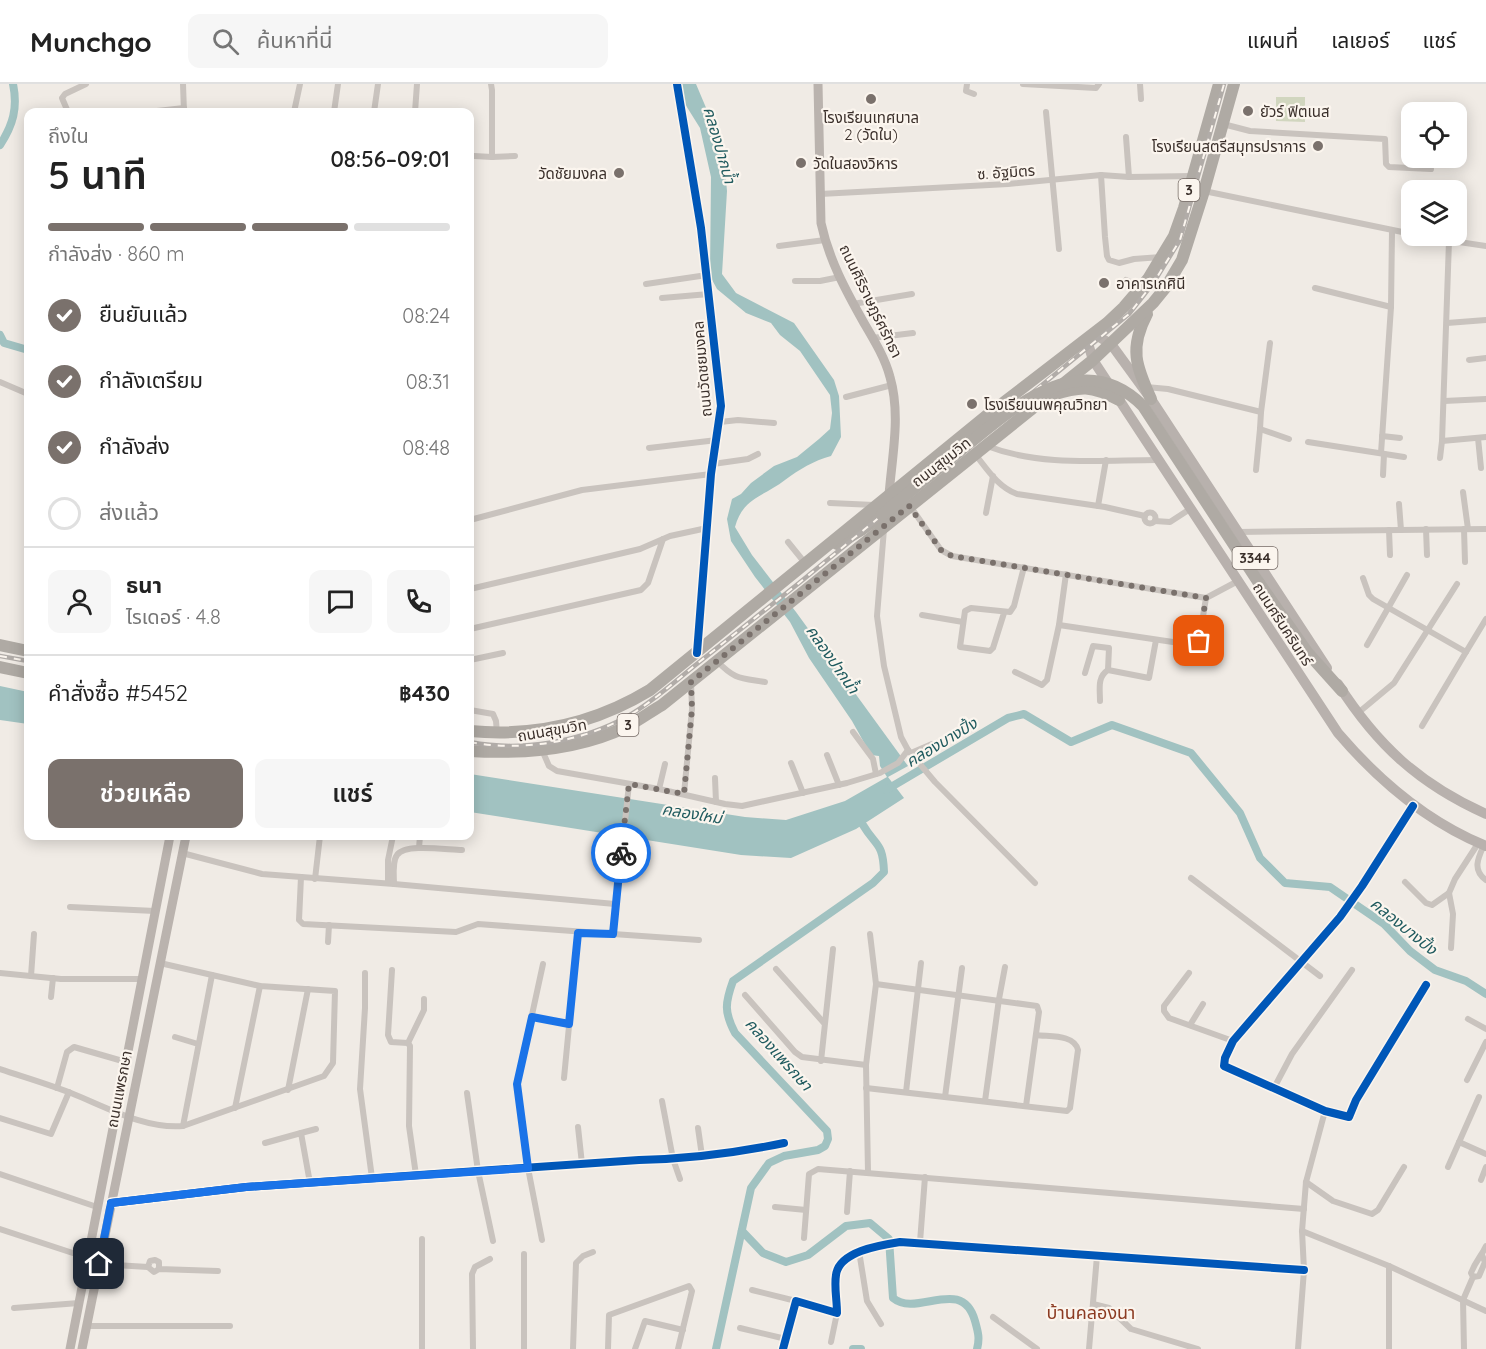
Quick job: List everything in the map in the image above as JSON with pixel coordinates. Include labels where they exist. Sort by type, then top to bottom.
[{"type":"highway","name":"ถนนสุขุมวิท","points":[[474,751],[542,750],[600,737],[626,727],[662,705],[808,588],[881,515],[889,495],[1050,366],[1091,337],[1124,307],[1162,257],[1179,223],[1219,84]]},
{"type":"highway","name":"ถนนสุขุมวิท","points":[[474,730],[497,733],[551,729],[578,723],[627,704],[650,690],[697,653],[817,554],[849,538],[881,515],[909,506],[1093,360],[1153,303],[1166,287],[1182,260],[1234,84]]},
{"type":"highway","points":[[1140,287],[1137,293],[1138,300],[1144,304],[1153,303]]},
{"type":"highway","points":[[1150,399],[1138,369],[1135,350],[1141,326],[1153,303]]},
{"type":"highway","points":[[1050,366],[1061,371],[1063,383]]},
{"type":"highway","points":[[881,515],[1016,406],[1050,388],[1075,381],[1096,381],[1125,391],[1143,406],[1307,652],[1342,691]]},
{"type":"highway","points":[[1046,397],[1077,387],[1087,387],[1119,399]]},
{"type":"highway","points":[[0,645],[24,650]]},
{"type":"highway","points":[[0,667],[24,671]]},
{"type":"main road","name":"ถนนศิริราษฎร์ศรัทธา","points":[[818,84],[821,223],[825,240],[853,304],[886,365],[892,385],[895,422],[889,495]]},
{"type":"main road","name":"ถนนศรีนครินทร์","points":[[1483,844],[1455,831],[1413,806],[1379,778],[1338,734],[1093,360],[1091,337],[1111,344],[1150,399],[1358,713],[1390,751],[1407,766],[1441,792],[1486,814]]},
{"type":"main road","points":[[1144,437],[1145,428],[1151,422],[1160,421],[1168,426]]},
{"type":"main road","name":"ถนนแพรกษา","points":[[70,1349],[169,840]]},
{"type":"main road","name":"ถนนแพรกษา","points":[[82,1349],[185,840]]},
{"type":"street","points":[[66,108],[62,98],[65,94],[86,84]]},
{"type":"street","points":[[183,84],[184,108]]},
{"type":"street","points":[[295,108],[300,84]]},
{"type":"street","points":[[334,108],[338,84]]},
{"type":"street","points":[[375,108],[378,84]]},
{"type":"street","points":[[415,108],[417,84]]},
{"type":"street","points":[[490,84],[492,90],[492,157]]},
{"type":"street","name":"ถนนวัดชยมงคล","points":[[677,84],[693,173],[721,396],[720,422],[711,474],[697,653]]},
{"type":"street","points":[[967,84],[966,91],[974,94]]},
{"type":"street","points":[[1023,84],[1096,88],[1099,84]]},
{"type":"street","points":[[1140,84],[1141,99]]},
{"type":"street","points":[[1046,112],[1059,249]]},
{"type":"street","points":[[1222,123],[1250,131],[1385,139],[1386,164],[1389,167],[1431,169]]},
{"type":"street","points":[[1126,136],[1129,177]]},
{"type":"street","points":[[474,156],[515,156]]},
{"type":"street","points":[[1101,175],[1107,256],[1110,260],[1119,263],[1134,259],[1162,257]]},
{"type":"street","name":"ซ. อัฐมิตร","points":[[820,194],[1054,180],[1101,175],[1193,176]]},
{"type":"street","points":[[1204,191],[1401,232]]},
{"type":"street","points":[[1383,475],[1382,436],[1391,307],[1392,231]]},
{"type":"street","points":[[779,246],[825,240]]},
{"type":"street","points":[[1467,243],[1486,246]]},
{"type":"street","points":[[1440,458],[1449,246]]},
{"type":"street","points":[[646,284],[706,275]]},
{"type":"street","points":[[795,281],[820,281],[840,277]]},
{"type":"street","points":[[1126,280],[1140,287]]},
{"type":"street","points":[[1315,288],[1391,307]]},
{"type":"street","points":[[662,298],[709,294]]},
{"type":"street","points":[[853,304],[912,294]]},
{"type":"street","points":[[1447,323],[1486,320]]},
{"type":"street","points":[[872,338],[913,333]]},
{"type":"street","points":[[1256,470],[1270,343]]},
{"type":"street","points":[[1469,360],[1486,358]]},
{"type":"street","points":[[0,382],[24,392]]},
{"type":"street","points":[[846,397],[892,385]]},
{"type":"street","points":[[1145,387],[1168,389],[1261,412]]},
{"type":"street","points":[[1443,401],[1486,399]]},
{"type":"street","points":[[720,422],[738,420],[774,423]]},
{"type":"street","points":[[1260,429],[1289,439]]},
{"type":"street","points":[[1382,436],[1400,438]]},
{"type":"street","points":[[1442,441],[1486,437]]},
{"type":"street","points":[[1478,438],[1480,468]]},
{"type":"street","points":[[649,448],[717,440]]},
{"type":"street","points":[[1308,442],[1404,457]]},
{"type":"street","points":[[986,446],[1030,458],[1159,460]]},
{"type":"street","points":[[713,464],[748,459],[758,454]]},
{"type":"street","points":[[975,454],[1007,490],[1017,494],[1098,506],[1145,516],[1147,523],[1152,524],[1155,521],[1170,522],[1190,509]]},
{"type":"street","points":[[1098,506],[1106,460]]},
{"type":"street","points":[[474,519],[582,490],[711,474]]},
{"type":"street","points":[[986,513],[993,476]]},
{"type":"street","points":[[1463,492],[1466,529],[1465,562]]},
{"type":"street","points":[[830,503],[881,515],[879,636],[897,727],[909,753],[1035,883]]},
{"type":"street","points":[[1399,504],[1401,530]]},
{"type":"street","points":[[909,506],[941,550],[952,556],[1206,598],[1238,581]]},
{"type":"street","points":[[474,588],[640,549],[663,539],[707,528]]},
{"type":"street","points":[[1426,529],[1426,555]]},
{"type":"street","points":[[1238,532],[1486,529]]},
{"type":"street","points":[[1389,530],[1390,555]]},
{"type":"street","points":[[474,629],[641,590],[648,583],[663,539]]},
{"type":"street","points":[[788,542],[801,567]]},
{"type":"street","points":[[1004,613],[990,651],[960,647],[963,622],[968,609],[1010,612],[1014,606],[1024,567]]},
{"type":"street","points":[[1015,672],[1037,684],[1045,683],[1049,675],[1059,625],[1066,574]]},
{"type":"street","points":[[1367,645],[1407,575]]},
{"type":"street","points":[[1363,578],[1369,595],[1466,652]]},
{"type":"street","points":[[1358,713],[1394,683],[1457,584]]},
{"type":"street","points":[[1059,625],[1192,645],[1198,643],[1206,598]]},
{"type":"street","points":[[922,615],[963,622]]},
{"type":"street","points":[[1422,726],[1486,619]]},
{"type":"street","points":[[1100,701],[1100,679],[1102,673],[1108,670],[1149,678],[1156,640]]},
{"type":"street","points":[[1085,673],[1093,646],[1109,648],[1108,670]]},
{"type":"street","points":[[474,659],[502,653]]},
{"type":"street","points":[[717,661],[736,678],[765,682]]},
{"type":"street","points":[[684,794],[692,709],[691,682]]},
{"type":"street","points":[[474,711],[493,714],[497,733]]},
{"type":"street","points":[[853,732],[873,759],[878,774]]},
{"type":"street","points":[[542,750],[552,769],[742,806],[878,774],[898,763],[909,753],[932,744]]},
{"type":"street","points":[[827,755],[839,785]]},
{"type":"street","points":[[791,763],[803,793]]},
{"type":"street","points":[[659,789],[665,764]]},
{"type":"street","points":[[716,778],[716,802]]},
{"type":"street","points":[[613,934],[629,784]]},
{"type":"street","points":[[1413,806],[1340,917],[1233,1041],[1224,1066],[1324,1112],[1346,1118],[1351,1115],[1356,1100],[1426,985]]},
{"type":"street","points":[[315,879],[320,840]]},
{"type":"street","points":[[391,883],[388,860],[392,840]]},
{"type":"street","points":[[418,848],[419,840]]},
{"type":"street","points":[[1483,844],[1477,868],[1486,880]]},
{"type":"street","points":[[1404,882],[1428,905],[1432,905],[1449,893],[1455,879],[1483,844]]},
{"type":"street","points":[[391,883],[397,855],[407,850],[418,848],[462,850]]},
{"type":"street","points":[[182,853],[262,874],[391,883],[615,904]]},
{"type":"street","points":[[301,878],[300,923],[456,932],[478,924],[578,933],[699,939]]},
{"type":"street","points":[[1191,878],[1320,976]]},
{"type":"street","points":[[1449,893],[1453,914],[1451,948]]},
{"type":"street","points":[[70,907],[156,912]]},
{"type":"street","points":[[328,942],[329,925]]},
{"type":"street","points":[[564,1078],[578,933]]},
{"type":"street","points":[[31,976],[34,934]]},
{"type":"street","points":[[868,1172],[866,1065],[876,984],[870,934]]},
{"type":"street","points":[[821,1061],[833,949]]},
{"type":"street","points":[[0,1069],[69,1092],[129,1117],[166,1125],[183,1126],[324,1076],[333,1063],[336,994],[333,990],[260,986],[160,963]]},
{"type":"street","points":[[906,1092],[921,963]]},
{"type":"street","points":[[542,1240],[528,1168],[517,1084],[543,964]]},
{"type":"street","points":[[985,1101],[1005,967]]},
{"type":"street","points":[[945,1097],[962,968]]},
{"type":"street","points":[[392,969],[388,1040],[408,1043]]},
{"type":"street","points":[[776,969],[824,1023]]},
{"type":"street","points":[[1274,1088],[1292,1054],[1352,970]]},
{"type":"street","points":[[0,973],[53,978],[142,979]]},
{"type":"street","points":[[365,973],[360,1089],[372,1178]]},
{"type":"street","points":[[1189,973],[1164,1006],[1164,1011],[1169,1018],[1233,1041]]},
{"type":"street","points":[[183,1126],[212,975]]},
{"type":"street","points":[[51,997],[53,978]]},
{"type":"street","points":[[876,984],[1037,1006],[1039,1012],[1026,1106]]},
{"type":"street","points":[[235,1107],[260,986]]},
{"type":"street","points":[[288,1090],[308,989]]},
{"type":"street","points":[[745,995],[795,1052],[807,1059],[866,1065]]},
{"type":"street","points":[[416,1175],[410,1126],[410,1046],[408,1043],[424,1010],[424,999]]},
{"type":"street","points":[[1190,1025],[1203,1004]]},
{"type":"street","points":[[532,1017],[569,1024]]},
{"type":"street","points":[[1468,1019],[1486,1029]]},
{"type":"street","points":[[866,1088],[1065,1111],[1070,1108],[1077,1045],[1072,1040],[1036,1035]]},
{"type":"street","points":[[175,1037],[198,1044]]},
{"type":"street","points":[[1467,1080],[1486,1042]]},
{"type":"street","points":[[57,1088],[67,1052],[74,1047],[126,1062]]},
{"type":"street","points":[[0,1118],[51,1134],[69,1092]]},
{"type":"street","points":[[467,1093],[478,1171],[493,1241]]},
{"type":"street","points":[[1449,1167],[1479,1097]]},
{"type":"street","points":[[662,1101],[673,1159],[680,1179]]},
{"type":"street","points":[[1298,1349],[1304,1270],[1302,1231],[1306,1182],[1324,1112]]},
{"type":"street","points":[[578,1127],[582,1164]]},
{"type":"street","points":[[698,1128],[702,1156]]},
{"type":"street","points":[[265,1143],[316,1129]]},
{"type":"street","points":[[300,1133],[310,1183]]},
{"type":"street","points":[[1459,1142],[1486,1154]]},
{"type":"street","points":[[111,1203],[202,1191],[673,1159],[736,1153],[784,1143]]},
{"type":"street","points":[[1306,1182],[1333,1201],[1372,1214],[1378,1210],[1404,1167]]},
{"type":"street","points":[[1480,1180],[1486,1167]]},
{"type":"street","points":[[804,1238],[808,1174],[818,1169],[1304,1209]]},
{"type":"street","points":[[847,1212],[850,1171]]},
{"type":"street","points":[[0,1174],[97,1207]]},
{"type":"street","points":[[920,1242],[926,1177]]},
{"type":"street","points":[[775,1207],[806,1210]]},
{"type":"street","points":[[0,1229],[88,1258]]},
{"type":"street","points":[[1302,1231],[1389,1266],[1486,1311]]},
{"type":"street","points":[[422,1239],[422,1349]]},
{"type":"street","points":[[831,1342],[837,1313],[836,1272],[839,1267],[860,1251],[900,1242],[1304,1270]]},
{"type":"street","points":[[1464,1349],[1463,1300],[1473,1278],[1471,1273],[1476,1258],[1482,1255],[1486,1246]]},
{"type":"street","points":[[860,1251],[867,1301],[880,1324]]},
{"type":"street","points":[[573,1349],[576,1263],[583,1256],[593,1252]]},
{"type":"street","points":[[524,1254],[524,1349]]},
{"type":"street","points":[[1089,1349],[1097,1256]]},
{"type":"street","points":[[473,1349],[472,1274],[475,1267],[490,1259]]},
{"type":"street","points":[[99,1264],[148,1267],[152,1271],[159,1269],[218,1271]]},
{"type":"street","points":[[1389,1266],[1389,1349]]},
{"type":"street","points":[[608,1349],[609,1315],[689,1286],[692,1291],[678,1349]]},
{"type":"street","points":[[752,1290],[837,1313]]},
{"type":"street","points":[[783,1349],[796,1301]]},
{"type":"street","points":[[14,1308],[79,1304]]},
{"type":"street","points":[[1093,1304],[1109,1308],[1131,1329],[1197,1349]]},
{"type":"street","points":[[993,1317],[1037,1349]]},
{"type":"street","points":[[635,1349],[645,1321],[683,1330]]},
{"type":"street","points":[[86,1326],[230,1326]]},
{"type":"street","points":[[740,1328],[786,1339]]},
{"type":"green space","points":[[1276,97],[1305,97],[1305,122],[1276,121]]},
{"type":"water","points":[[681,84],[696,84],[715,129],[722,137],[727,191],[722,274],[736,293],[794,323],[834,380],[839,396],[841,437],[831,456],[796,472],[749,503],[743,509],[735,527],[752,555],[908,766],[888,777],[904,798],[856,829],[791,858],[741,855],[474,813],[474,775],[745,817],[786,820],[845,801],[887,777],[880,766],[879,756],[871,755],[852,721],[809,658],[790,622],[731,541],[727,519],[732,499],[774,466],[797,457],[819,439],[830,429],[832,413],[830,395],[800,351],[780,335],[771,323],[746,313],[717,289],[710,276],[711,177],[700,128],[685,104]]},
{"type":"water","points":[[0,686],[24,691],[24,723],[0,720]]},
{"type":"waterway","points":[[0,145],[13,116],[15,101],[13,84]]},
{"type":"waterway","points":[[0,335],[4,343],[24,349]]},
{"type":"waterway","name":"คลองบางปิ้ง","points":[[886,790],[1008,718],[1024,714],[1071,742],[1112,725],[1191,753],[1240,813],[1260,858],[1285,883],[1330,887],[1384,924],[1410,951],[1435,970],[1466,981],[1486,994]]},
{"type":"waterway","name":"คลองแพรกษา","points":[[716,1349],[751,1188],[769,1163],[784,1156],[818,1150],[825,1146],[828,1139],[827,1131],[735,1033],[727,1013],[728,995],[733,981],[873,883],[884,872],[880,850],[863,825]]},
{"type":"waterway","points":[[742,1231],[763,1253],[786,1262],[808,1255],[846,1226],[870,1223],[889,1239],[893,1298],[903,1303],[914,1304],[950,1299],[960,1301],[969,1308],[975,1321],[978,1335],[977,1349]]},
{"type":"waterway","points":[[853,1349],[861,1349]]},
{"type":"railway","points":[[474,743],[510,746],[551,743],[610,725],[637,711],[799,583],[1129,314],[1154,282],[1180,240],[1224,84]]},
{"type":"railway","points":[[0,656],[24,660]]},
{"type":"cycle path","points":[[677,84],[701,228],[721,406],[711,474],[697,653]]},
{"type":"cycle path","points":[[1413,806],[1340,917],[1233,1041],[1224,1066],[1325,1111],[1349,1117],[1356,1100],[1426,985]]},
{"type":"cycle path","points":[[111,1203],[246,1187],[694,1157],[784,1143]]},
{"type":"cycle path","points":[[783,1349],[796,1301],[837,1313],[836,1275],[845,1260],[862,1251],[900,1242],[1304,1270]]},
{"type":"way so far","points":[[621,853],[629,784],[684,794],[692,709],[691,682],[909,506],[941,550],[952,556],[1206,598],[1199,641]]},
{"type":"place","name":"โรงเรียนเทศบาล 2 (วัดใน)","points":[[871,99]]},
{"type":"place","name":"ยัวร์ ฟิตเนส","points":[[1248,111]]},
{"type":"place","name":"โรงเรียนสตรีสมุทรปราการ","points":[[1318,146]]},
{"type":"place","name":"วัดในสองวิหาร","points":[[801,163]]},
{"type":"place","name":"วัดชัยมงคล","points":[[619,173]]},
{"type":"place","name":"อาคารเกศินี","points":[[1104,283]]},
{"type":"place","name":"โรงเรียนนพคุณวิทยา","points":[[972,404]]},
{"type":"district","name":"บ้านคลองนา","points":[[1091,1312]]},
{"type":"route","points":[[99,1264],[111,1203],[246,1187],[528,1168],[517,1084],[532,1017],[569,1024],[578,933],[613,934],[621,853]]},
{"type":"water label","name":"คลองปากน้ำ","points":[[720,145]]},
{"type":"water label","name":"คลองปากน้ำ","points":[[833,659]]},
{"type":"water label","name":"คลองใหม่","points":[[692,813]]}]
